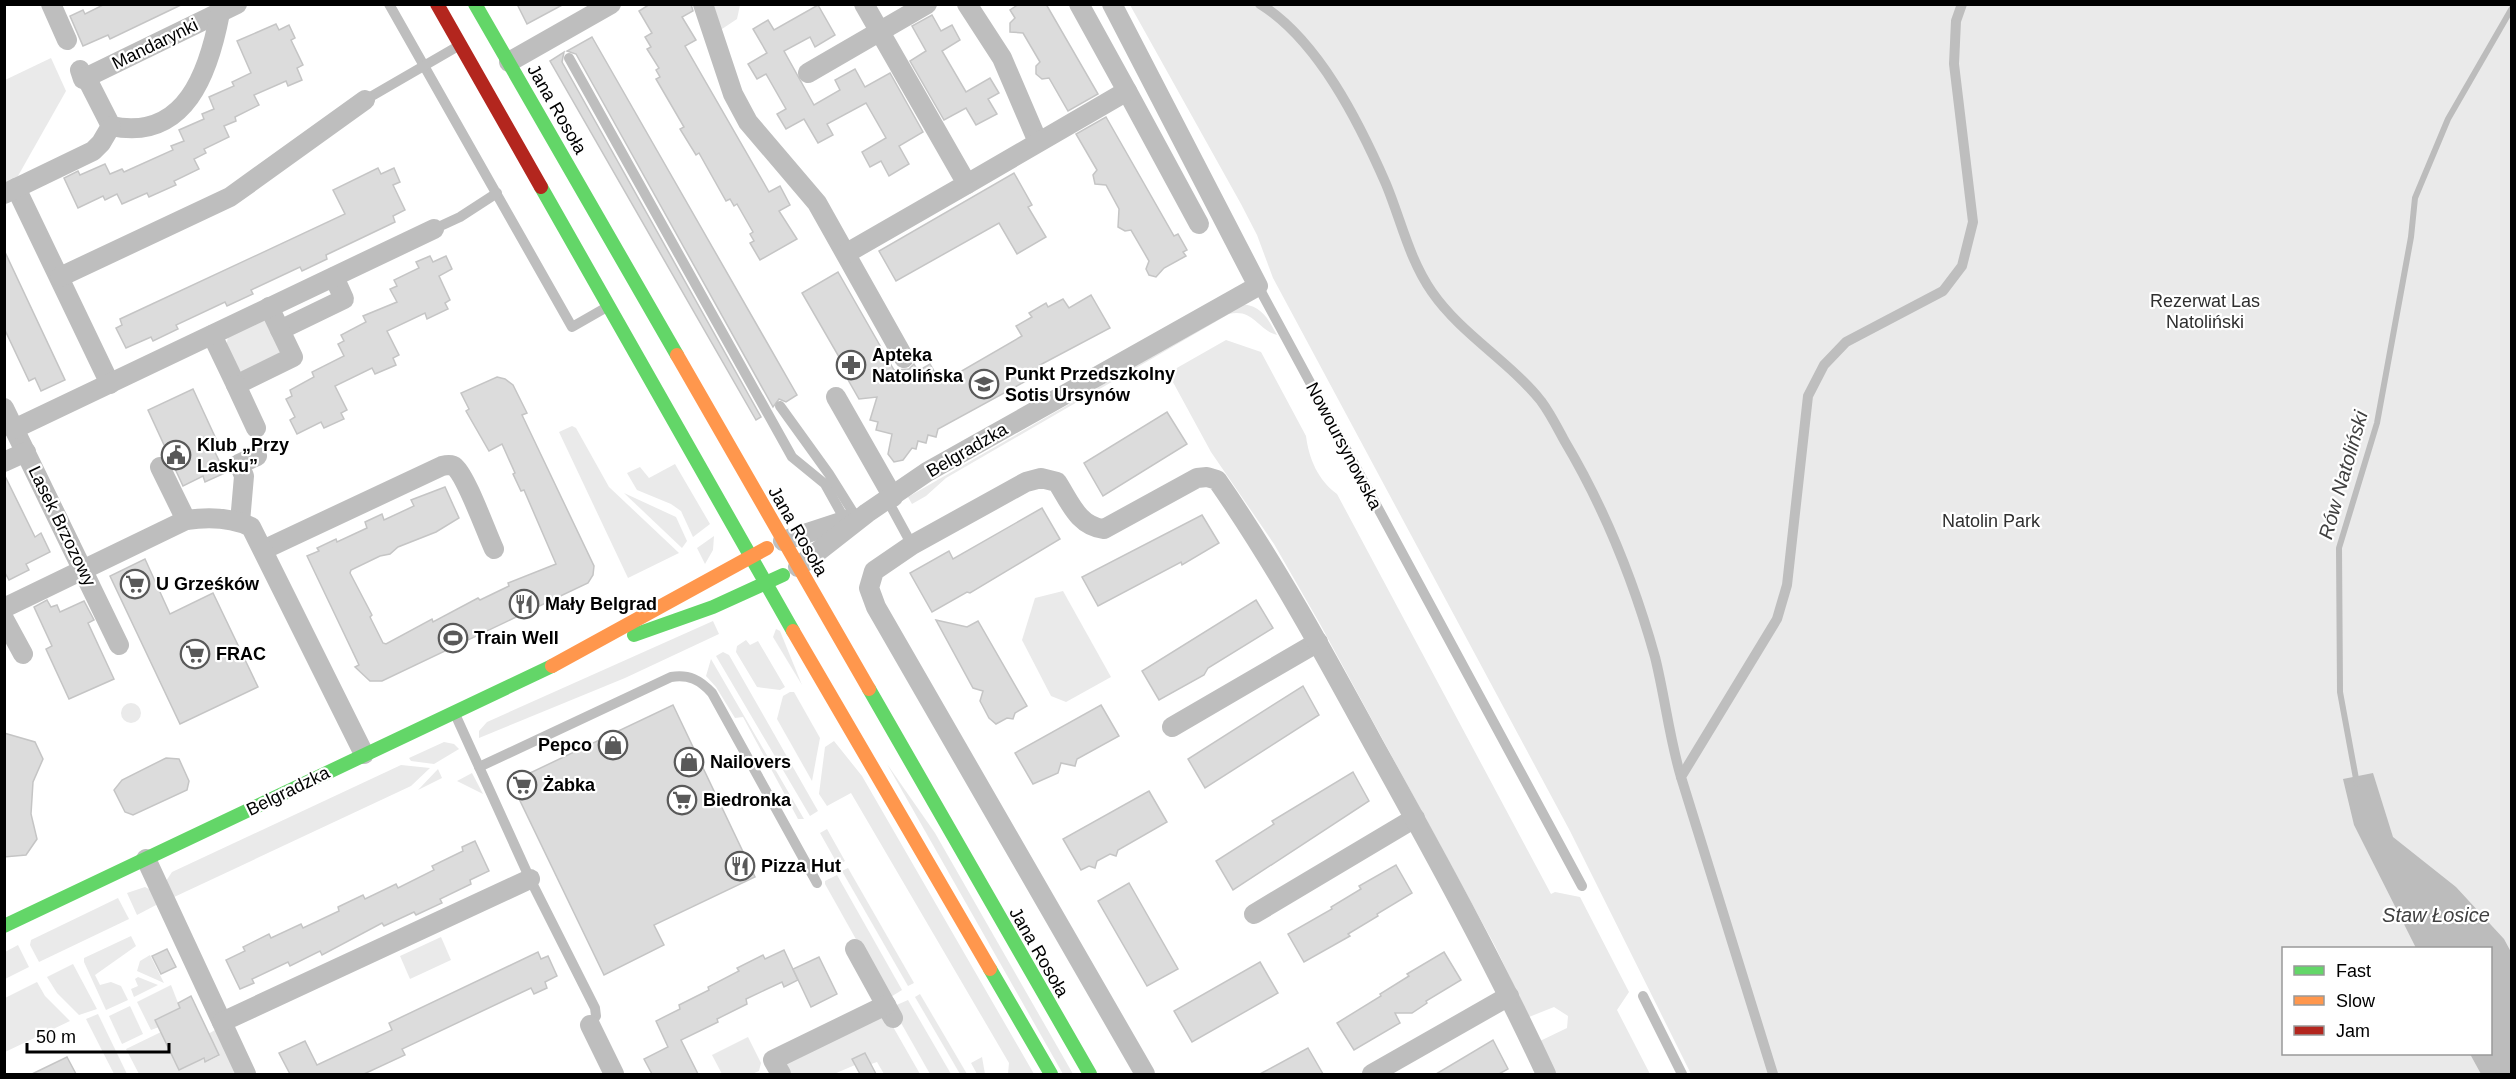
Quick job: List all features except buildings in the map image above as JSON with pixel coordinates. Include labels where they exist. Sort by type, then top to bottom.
[{"type":"street","points":[[51,4],[67,40]]},
{"type":"street","points":[[437,4],[1051,1074]]},
{"type":"street","name":"Jana Rosoła","points":[[475,4],[1090,1074]]},
{"type":"street","points":[[509,62],[610,4]]},
{"type":"street","points":[[703,4],[733,94],[748,122],[817,203],[904,358]]},
{"type":"street","points":[[864,4],[967,184]]},
{"type":"street","points":[[808,73],[927,4]]},
{"type":"street","points":[[967,4],[1002,58],[1038,142]]},
{"type":"street","points":[[1079,4],[1199,224]]},
{"type":"street","name":"Nowoursynowska","points":[[1112,4],[1258,286]]},
{"type":"street","points":[[110,384],[60,277],[10,191],[93,152],[111,126],[133,128],[150,124],[187,104],[198,87],[228,9]]},
{"type":"street","name":"Mandarynki","points":[[111,126],[83,73],[228,9]]},
{"type":"street","points":[[847,253],[1127,90]]},
{"type":"street","points":[[60,277],[230,197],[365,100]]},
{"type":"street","points":[[14,429],[434,230]]},
{"type":"street","points":[[280,330],[344,299],[334,277]]},
{"type":"street","name":"Belgradzka","points":[[4,926],[571,657],[752,555],[783,541],[856,517],[890,499],[927,472],[1258,286]]},
{"type":"street","points":[[236,385],[293,357],[269,307]]},
{"type":"street","points":[[212,335],[256,428]]},
{"type":"street","points":[[836,397],[890,499]]},
{"type":"street","name":"Lasek Brzozowy","points":[[4,408],[119,645]]},
{"type":"street","points":[[4,462],[26,452]]},
{"type":"street","points":[[240,522],[244,476],[239,464],[257,456]]},
{"type":"street","points":[[263,550],[442,466],[451,465],[464,482],[494,549]]},
{"type":"street","points":[[160,468],[186,520]]},
{"type":"street","points":[[1145,1074],[876,607],[869,588],[874,571],[912,545],[1026,482],[1041,478],[1058,482],[1082,521],[1090,527],[1104,529],[1197,478],[1207,477],[1217,480],[1277,571],[1318,642],[1509,996],[1545,1074]]},
{"type":"street","points":[[4,608],[186,520],[204,517],[240,522],[251,527],[364,754]]},
{"type":"street","name":"Belgradzka","points":[[571,657],[713,607],[768,584],[798,567],[856,517]]},
{"type":"street","points":[[4,619],[23,654]]},
{"type":"street","points":[[1172,727],[1318,642]]},
{"type":"street","points":[[1254,914],[1415,818]]},
{"type":"street","points":[[146,859],[246,1074]]},
{"type":"street","points":[[222,1022],[530,879]]},
{"type":"street","points":[[781,1074],[773,1060],[889,1012],[855,949]]},
{"type":"street","points":[[1372,1074],[1509,996]]},
{"type":"street","points":[[590,1025],[614,1074]]},
{"type":"lane","points":[[389,4],[572,327],[609,306]]},
{"type":"lane","points":[[1260,4],[1277,15],[1315,57],[1350,112],[1386,185],[1404,237],[1432,293],[1461,324],[1505,362],[1542,402],[1588,479],[1629,577],[1655,658],[1673,750],[1773,1074]]},
{"type":"lane","points":[[1682,777],[1778,619],[1787,585],[1808,396],[1824,365],[1846,342],[1943,291],[1962,266],[1973,222],[1954,64],[1956,21],[1962,4]]},
{"type":"lane","points":[[365,100],[460,45]]},
{"type":"lane","points":[[569,58],[792,457],[825,484],[856,517]]},
{"type":"lane","points":[[434,230],[497,193]]},
{"type":"lane","name":"Nowoursynowska","points":[[1258,286],[1582,886]]},
{"type":"lane","points":[[780,406],[821,462],[856,517]]},
{"type":"lane","points":[[808,472],[821,462]]},
{"type":"lane","points":[[890,499],[912,545]]},
{"type":"lane","points":[[479,767],[670,677],[691,677],[700,681],[712,693],[817,883]]},
{"type":"lane","points":[[455,712],[530,879],[595,1008],[596,1016],[590,1025]]},
{"type":"lane","points":[[1643,996],[1682,1074]]},
{"type":"green space","points":[[711,5],[740,5],[737,19],[719,31]]},
{"type":"green space","name":"Natolin Park","points":[[1130,5],[2511,5],[2511,1074],[1691,1074],[1570,831],[1273,278],[1257,235]]},
{"type":"green space","points":[[51,58],[66,91],[14,183],[5,187],[5,80]]},
{"type":"green space","points":[[1243,304],[1260,311],[1268,319],[1277,335],[1244,314],[1229,314],[946,478],[926,496],[912,504],[908,497]]},
{"type":"green space","points":[[264,319],[280,351],[278,358],[245,372],[237,370],[226,349],[228,336]]},
{"type":"green space","points":[[1226,340],[1261,352],[1306,436],[1315,468],[1337,494],[1551,894],[1555,892],[1580,897],[1629,992],[1617,1010],[1650,1074],[1555,1074],[1540,1041],[1567,1028],[1568,1016],[1554,1007],[1529,1017],[1495,946],[1320,624],[1274,544],[1211,452],[1168,373]]},
{"type":"green space","points":[[572,426],[576,428],[609,487],[679,553],[628,578],[559,432]]},
{"type":"green space","points":[[675,464],[710,524],[693,537],[681,511],[671,504],[637,490],[627,473],[640,467],[649,478]]},
{"type":"green space","points":[[624,493],[676,517],[687,541],[682,548]]},
{"type":"green space","points":[[714,536],[713,550],[705,564],[697,548]]},
{"type":"green space","points":[[1063,591],[1111,677],[1066,702],[1051,696],[1022,640],[1035,598]]},
{"type":"green space","points":[[713,621],[719,634],[625,678],[479,738],[479,731],[487,722]]},
{"type":"green space","points":[[776,629],[780,631],[802,685],[773,637]]},
{"type":"green space","points":[[746,640],[750,645],[758,641],[785,687],[780,690],[757,687],[736,652],[737,646]]},
{"type":"green space","points":[[723,652],[729,655],[818,811],[810,816],[716,656]]},
{"type":"green space","points":[[711,659],[804,819],[798,819],[743,717],[735,718],[716,687],[706,676]]},
{"type":"green space","points":[[794,692],[820,738],[812,781],[777,719],[783,696]]},
{"type":"green space","points":[[127,703],[135,703],[141,709],[141,717],[135,723],[127,723],[121,717],[121,709]]},
{"type":"green space","points":[[834,741],[862,776],[1034,1074],[1008,1074],[1009,1063],[851,793],[827,806],[819,794],[825,747]]},
{"type":"green space","points":[[444,742],[454,744],[459,749],[434,764],[411,761],[409,758]]},
{"type":"green space","points":[[887,764],[935,833],[1073,1074],[1063,1074]]},
{"type":"green space","points":[[401,765],[430,768],[411,786],[172,898],[166,881],[172,872]]},
{"type":"green space","points":[[438,769],[442,778],[418,790]]},
{"type":"green space","points":[[472,773],[483,794],[457,781]]},
{"type":"green space","points":[[827,829],[845,861],[838,865],[820,833]]},
{"type":"green space","points":[[848,868],[914,983],[908,986],[842,871]]},
{"type":"green space","points":[[837,875],[902,990],[889,998],[825,884],[825,881]]},
{"type":"green space","points":[[145,887],[151,890],[158,904],[137,915],[127,893]]},
{"type":"green space","points":[[118,898],[129,919],[39,962],[30,945],[31,940]]},
{"type":"green space","points":[[131,936],[136,946],[95,975],[100,985],[111,982],[121,986],[128,1000],[106,1010],[84,958]]},
{"type":"green space","points":[[441,937],[451,960],[410,979],[400,956]]},
{"type":"green space","points":[[18,945],[29,967],[5,979],[5,952]]},
{"type":"green space","points":[[150,955],[164,983],[137,971],[140,961]]},
{"type":"green space","points":[[73,964],[97,1009],[79,1015],[57,993],[47,977]]},
{"type":"green space","points":[[138,977],[158,985],[134,997],[131,989],[138,986],[135,979]]},
{"type":"green space","points":[[37,982],[45,996],[70,1021],[5,1052],[5,998]]},
{"type":"green space","points":[[171,985],[180,1008],[156,1019],[159,1027],[151,1030],[137,1002]]},
{"type":"green space","points":[[920,994],[967,1074],[960,1074],[915,997]]},
{"type":"green space","points":[[908,1000],[951,1074],[930,1074],[892,1007]]},
{"type":"green space","points":[[130,1006],[143,1034],[122,1044],[109,1016]]},
{"type":"green space","points":[[884,1011],[920,1074],[884,1074],[877,1062],[871,1064],[865,1053],[852,1059],[855,1065],[834,1074],[786,1074],[783,1062]]},
{"type":"green space","points":[[98,1014],[127,1074],[114,1074],[86,1019]]},
{"type":"green space","points":[[217,1029],[239,1074],[139,1074],[126,1049],[161,1032],[206,1062],[219,1056],[208,1034]]},
{"type":"green space","points":[[748,1037],[761,1063],[759,1071],[752,1074],[722,1074],[712,1055]]},
{"type":"green space","points":[[982,1057],[985,1074],[977,1074],[971,1063]]},
{"type":"water","name":"Staw Łosice","points":[[2373,773],[2393,837],[2456,887],[2504,939],[2511,952],[2511,1074],[2481,1074],[2471,1055],[2492,1055],[2492,947],[2415,947],[2354,825],[2343,779]]},
{"type":"waterway","name":"Rów Natoliński","points":[[2357,784],[2340,692],[2339,548],[2377,423],[2411,237],[2415,198],[2448,119],[2512,8]]},
{"type":"traffic: fast","points":[[475,4],[677,355]]},
{"type":"traffic: fast","points":[[541,187],[793,631]]},
{"type":"traffic: fast","points":[[634,635],[713,607],[783,575]]},
{"type":"traffic: fast","points":[[4,926],[552,666]]},
{"type":"traffic: fast","points":[[869,689],[1090,1074]]},
{"type":"traffic: fast","points":[[990,969],[1051,1074]]},
{"type":"traffic: slow","points":[[677,355],[869,689]]},
{"type":"traffic: slow","points":[[552,666],[767,548]]},
{"type":"traffic: slow","points":[[793,631],[990,969]]},
{"type":"traffic: jam","points":[[437,4],[541,187]]},
{"type":"place","name":"Apteka Natolińska","points":[[851,365]]},
{"type":"place","name":"Punkt Przedszkolny Sotis Ursynów","points":[[984,384]]},
{"type":"place","name":"Klub „Przy Lasku”","points":[[176,455]]},
{"type":"place","name":"U Grześków","points":[[135,584]]},
{"type":"place","name":"Mały Belgrad","points":[[524,604]]},
{"type":"place","name":"Train Well","points":[[453,638]]},
{"type":"place","name":"FRAC","points":[[195,654]]},
{"type":"place","name":"Pepco","points":[[613,745]]},
{"type":"place","name":"Nailovers","points":[[689,762]]},
{"type":"place","name":"Żabka","points":[[522,785]]},
{"type":"place","name":"Biedronka","points":[[682,800]]},
{"type":"place","name":"Pizza Hut","points":[[740,866]]},
{"type":"park label","name":"Rezerwat Las Natoliński","points":[[2205,311]]}]
